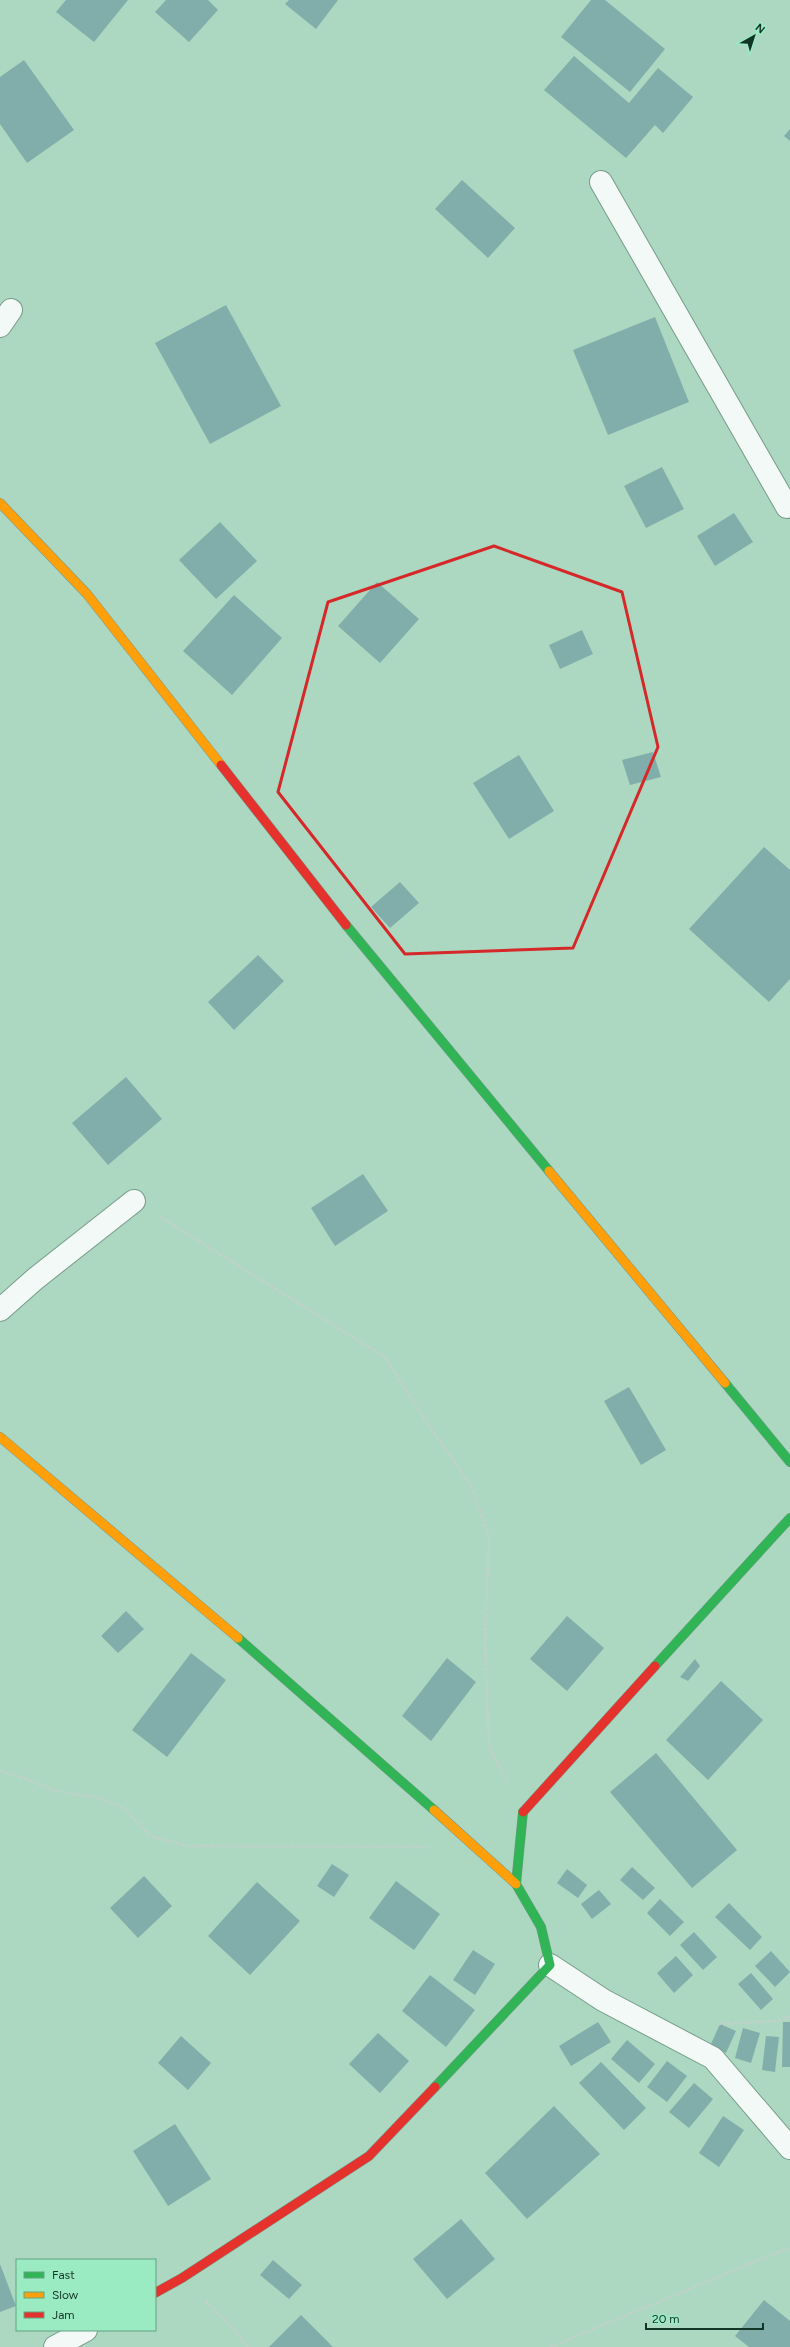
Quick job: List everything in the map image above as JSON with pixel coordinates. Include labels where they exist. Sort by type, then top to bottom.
[{"type":"street","points":[[601,182],[789,504]]},
{"type":"street","points":[[0,504],[87,594],[339,917],[790,1462]]},
{"type":"street","points":[[0,1310],[35,1279],[134,1201]]},
{"type":"street","points":[[0,1437],[198,1604],[478,1848],[516,1884],[541,1927],[550,1966],[603,2000],[713,2058],[790,2148]]},
{"type":"street","points":[[516,1884],[522,1813],[790,1518]]},
{"type":"street","points":[[156,2292],[182,2278],[369,2156],[550,1966]]},
{"type":"street","points":[[55,2347],[84,2331]]},
{"type":"path","points":[[134,1201],[385,1357],[424,1418],[471,1486],[489,1537],[485,1642],[489,1746],[522,1813]]},
{"type":"path","points":[[0,1771],[27,1779],[52,1790],[98,1798],[124,1808],[150,1836],[187,1846],[478,1848]]},
{"type":"path","points":[[550,2347],[790,2247]]},
{"type":"path","points":[[182,2278],[234,2329],[247,2347]]},
{"type":"highlighted area","points":[[494,546],[622,592],[658,747],[573,948],[405,954],[278,792],[328,602]]},
{"type":"building","points":[[66,0],[128,0],[94,42],[56,12]]},
{"type":"building","points":[[166,0],[208,0],[218,10],[189,42],[155,12]]},
{"type":"building","points":[[289,0],[338,0],[316,29],[285,4]]},
{"type":"building","points":[[591,0],[605,0],[665,49],[630,92],[561,37]]},
{"type":"building","points":[[574,56],[629,103],[658,68],[693,97],[663,133],[655,125],[626,158],[544,90]]},
{"type":"building","points":[[24,60],[74,130],[27,163],[0,124],[0,77]]},
{"type":"building","points":[[790,129],[790,141],[784,136]]},
{"type":"building","points":[[462,180],[515,228],[488,258],[435,209]]},
{"type":"building","points":[[226,305],[281,406],[210,444],[155,343]]},
{"type":"building","points":[[655,317],[689,402],[608,435],[573,350]]},
{"type":"building","points":[[662,467],[684,509],[646,528],[624,486]]},
{"type":"building","points":[[734,513],[753,542],[715,566],[697,536]]},
{"type":"building","points":[[220,522],[257,561],[216,599],[179,560]]},
{"type":"building","points":[[377,582],[419,619],[380,663],[338,626]]},
{"type":"building","points":[[234,595],[282,638],[232,695],[183,651]]},
{"type":"building","points":[[582,630],[593,654],[560,669],[549,645]]},
{"type":"building","points":[[653,752],[661,777],[630,785],[622,760]]},
{"type":"building","points":[[519,755],[554,811],[509,839],[473,783]]},
{"type":"building","points":[[764,847],[790,870],[790,979],[769,1002],[689,929]]},
{"type":"building","points":[[400,882],[419,903],[390,928],[371,907]]},
{"type":"building","points":[[258,955],[284,981],[234,1030],[208,1002]]},
{"type":"building","points":[[126,1077],[162,1119],[108,1165],[72,1123]]},
{"type":"building","points":[[363,1174],[388,1211],[335,1246],[311,1208]]},
{"type":"building","points":[[629,1387],[666,1450],[641,1465],[604,1401]]},
{"type":"building","points":[[126,1611],[144,1629],[118,1653],[101,1636]]},
{"type":"building","points":[[567,1616],[604,1648],[567,1691],[530,1659]]},
{"type":"building","points":[[191,1653],[226,1680],[167,1757],[132,1730]]},
{"type":"building","points":[[447,1658],[476,1682],[431,1741],[402,1716]]},
{"type":"building","points":[[695,1659],[700,1666],[688,1681],[680,1677]]},
{"type":"building","points":[[721,1681],[763,1720],[708,1780],[666,1740]]},
{"type":"building","points":[[656,1753],[737,1850],[692,1888],[610,1792]]},
{"type":"building","points":[[332,1864],[349,1875],[334,1897],[317,1886]]},
{"type":"building","points":[[632,1867],[655,1888],[643,1900],[620,1880]]},
{"type":"building","points":[[567,1869],[587,1885],[578,1898],[557,1883]]},
{"type":"building","points":[[144,1876],[172,1906],[138,1938],[110,1908]]},
{"type":"building","points":[[396,1881],[440,1914],[414,1950],[369,1918]]},
{"type":"building","points":[[257,1882],[300,1921],[250,1975],[208,1936]]},
{"type":"building","points":[[599,1890],[611,1904],[592,1919],[581,1904]]},
{"type":"building","points":[[660,1899],[684,1922],[670,1936],[647,1913]]},
{"type":"building","points":[[729,1903],[762,1937],[750,1950],[715,1917]]},
{"type":"building","points":[[694,1932],[717,1957],[703,1970],[680,1945]]},
{"type":"building","points":[[473,1950],[495,1964],[475,1995],[453,1980]]},
{"type":"building","points":[[771,1951],[790,1972],[775,1987],[755,1966]]},
{"type":"building","points":[[676,1956],[693,1975],[674,1993],[657,1973]]},
{"type":"building","points":[[751,1973],[773,1999],[761,2010],[738,1984]]},
{"type":"building","points":[[430,1975],[475,2010],[446,2047],[402,2011]]},
{"type":"building","points":[[598,2022],[611,2042],[571,2066],[559,2046]]},
{"type":"building","points":[[783,2022],[790,2022],[790,2067],[782,2067]]},
{"type":"building","points":[[720,2024],[736,2031],[726,2053],[710,2046]]},
{"type":"building","points":[[743,2028],[760,2033],[751,2063],[735,2058]]},
{"type":"building","points":[[378,2033],[409,2061],[380,2093],[349,2064]]},
{"type":"building","points":[[181,2036],[211,2063],[188,2090],[158,2063]]},
{"type":"building","points":[[766,2036],[779,2037],[775,2072],[762,2070]]},
{"type":"building","points":[[627,2040],[655,2064],[639,2083],[611,2059]]},
{"type":"building","points":[[667,2061],[687,2076],[667,2102],[647,2087]]},
{"type":"building","points":[[601,2062],[646,2108],[624,2130],[579,2083]]},
{"type":"building","points":[[694,2083],[713,2099],[689,2128],[669,2112]]},
{"type":"building","points":[[554,2106],[600,2154],[527,2219],[485,2173]]},
{"type":"building","points":[[723,2116],[744,2130],[719,2167],[699,2153]]},
{"type":"building","points":[[175,2124],[211,2179],[168,2206],[133,2151]]},
{"type":"building","points":[[461,2219],[495,2259],[447,2299],[413,2259]]},
{"type":"building","points":[[273,2260],[302,2285],[289,2299],[260,2275]]},
{"type":"building","points":[[0,2264],[16,2306],[0,2312]]},
{"type":"building","points":[[764,2300],[790,2321],[790,2347],[749,2347],[735,2336]]},
{"type":"building","points":[[301,2315],[333,2347],[269,2347]]},
{"type":"traffic: fast","points":[[346,925],[549,1171]]},
{"type":"traffic: fast","points":[[725,1383],[790,1462]]},
{"type":"traffic: fast","points":[[655,1666],[790,1518]]},
{"type":"traffic: fast","points":[[238,1638],[434,1810]]},
{"type":"traffic: fast","points":[[435,2087],[550,1965],[541,1927],[516,1884],[523,1812]]},
{"type":"traffic: slow","points":[[0,503],[87,594],[221,765]]},
{"type":"traffic: slow","points":[[549,1171],[725,1383]]},
{"type":"traffic: slow","points":[[0,1437],[238,1638]]},
{"type":"traffic: slow","points":[[434,1810],[516,1884]]},
{"type":"traffic: jam","points":[[221,765],[346,925]]},
{"type":"traffic: jam","points":[[523,1812],[655,1666]]},
{"type":"traffic: jam","points":[[156,2292],[182,2278],[369,2156],[435,2087]]}]
